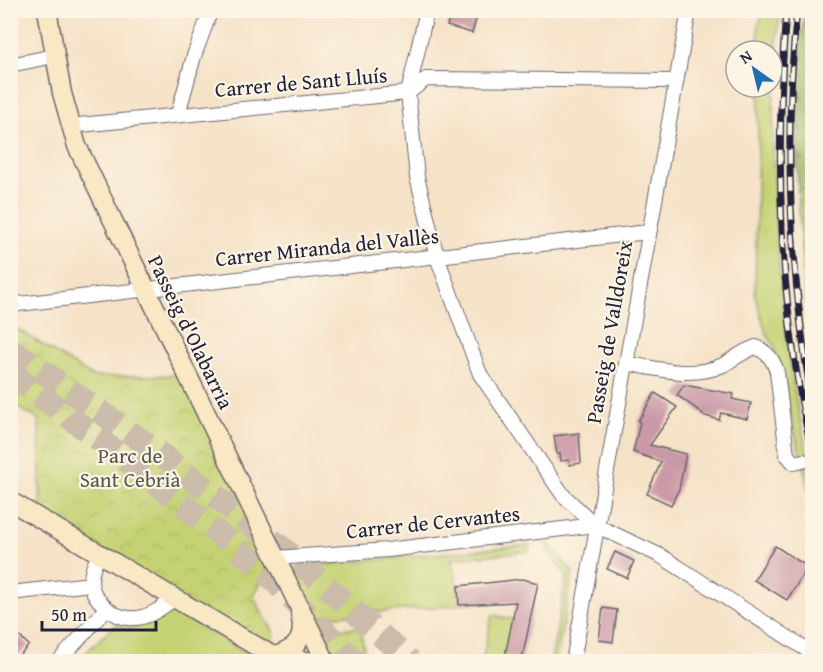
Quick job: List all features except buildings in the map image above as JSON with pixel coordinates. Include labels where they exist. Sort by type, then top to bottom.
[{"type":"main road","name":"Passeig d'Olabarria","points":[[47,10],[69,126],[85,165],[326,662]]},
{"type":"main road","points":[[10,501],[279,659],[312,662]]},
{"type":"main road","points":[[279,659],[299,642],[303,626],[296,599]]},
{"type":"street","points":[[178,114],[194,56],[211,10]]},
{"type":"street","points":[[427,10],[408,93],[417,177],[437,257],[480,374],[563,495],[595,525],[661,556],[813,653]]},
{"type":"street","name":"Passeig de Valldoreix","points":[[573,662],[595,525],[689,10]]},
{"type":"street","points":[[10,65],[54,56]]},
{"type":"street","name":"Carrer de Sant Lluís","points":[[69,126],[408,93],[426,79],[676,81]]},
{"type":"street","name":"Carrer Miranda del Vallès","points":[[10,305],[648,232]]},
{"type":"street","points":[[626,363],[669,372],[701,370],[722,366],[756,347],[766,352],[774,361],[777,372],[787,455],[794,463],[804,461]]},
{"type":"street","name":"Carrer de Cervantes","points":[[275,558],[388,550],[595,525]]},
{"type":"street","points":[[99,554],[93,568],[91,584],[106,609],[129,618],[154,613],[175,598]]},
{"type":"street","points":[[10,593],[91,584]]},
{"type":"street","points":[[58,662],[106,609]]},
{"type":"green space","points":[[763,11],[780,11],[777,39],[759,39],[758,26]]},
{"type":"green space","points":[[805,11],[812,11],[812,355],[800,226],[797,140],[800,54]]},
{"type":"green space","points":[[759,99],[774,99],[774,188],[780,277],[790,365],[807,451],[812,503],[774,345],[766,333],[755,296]]},
{"type":"green space","name":"Parc de Sant Cebrià","points":[[11,325],[93,377],[186,375],[275,558],[253,596],[274,633],[275,656],[41,519],[39,420],[11,403]]},
{"type":"green space","points":[[548,543],[573,572],[556,661],[551,661],[567,575],[547,551]]},
{"type":"green space","points":[[530,545],[529,551],[451,559],[458,586],[459,605],[313,618],[292,571],[297,567]]},
{"type":"green space","points":[[173,610],[260,661],[77,661],[115,625],[139,627]]},
{"type":"green space","points":[[492,615],[513,619],[505,655],[535,661],[482,662]]},
{"type":"green space","points":[[360,627],[364,648],[340,659],[335,650],[330,651],[318,631]]},
{"type":"tunnel","points":[[10,349],[158,452],[291,555],[411,662]]},
{"type":"tunnel","points":[[10,373],[140,470],[266,572],[355,662]]},
{"type":"railway","points":[[786,10],[780,176],[782,232],[792,342],[812,451]]},
{"type":"railway","points":[[797,10],[790,109],[791,207],[798,304],[812,402]]}]
